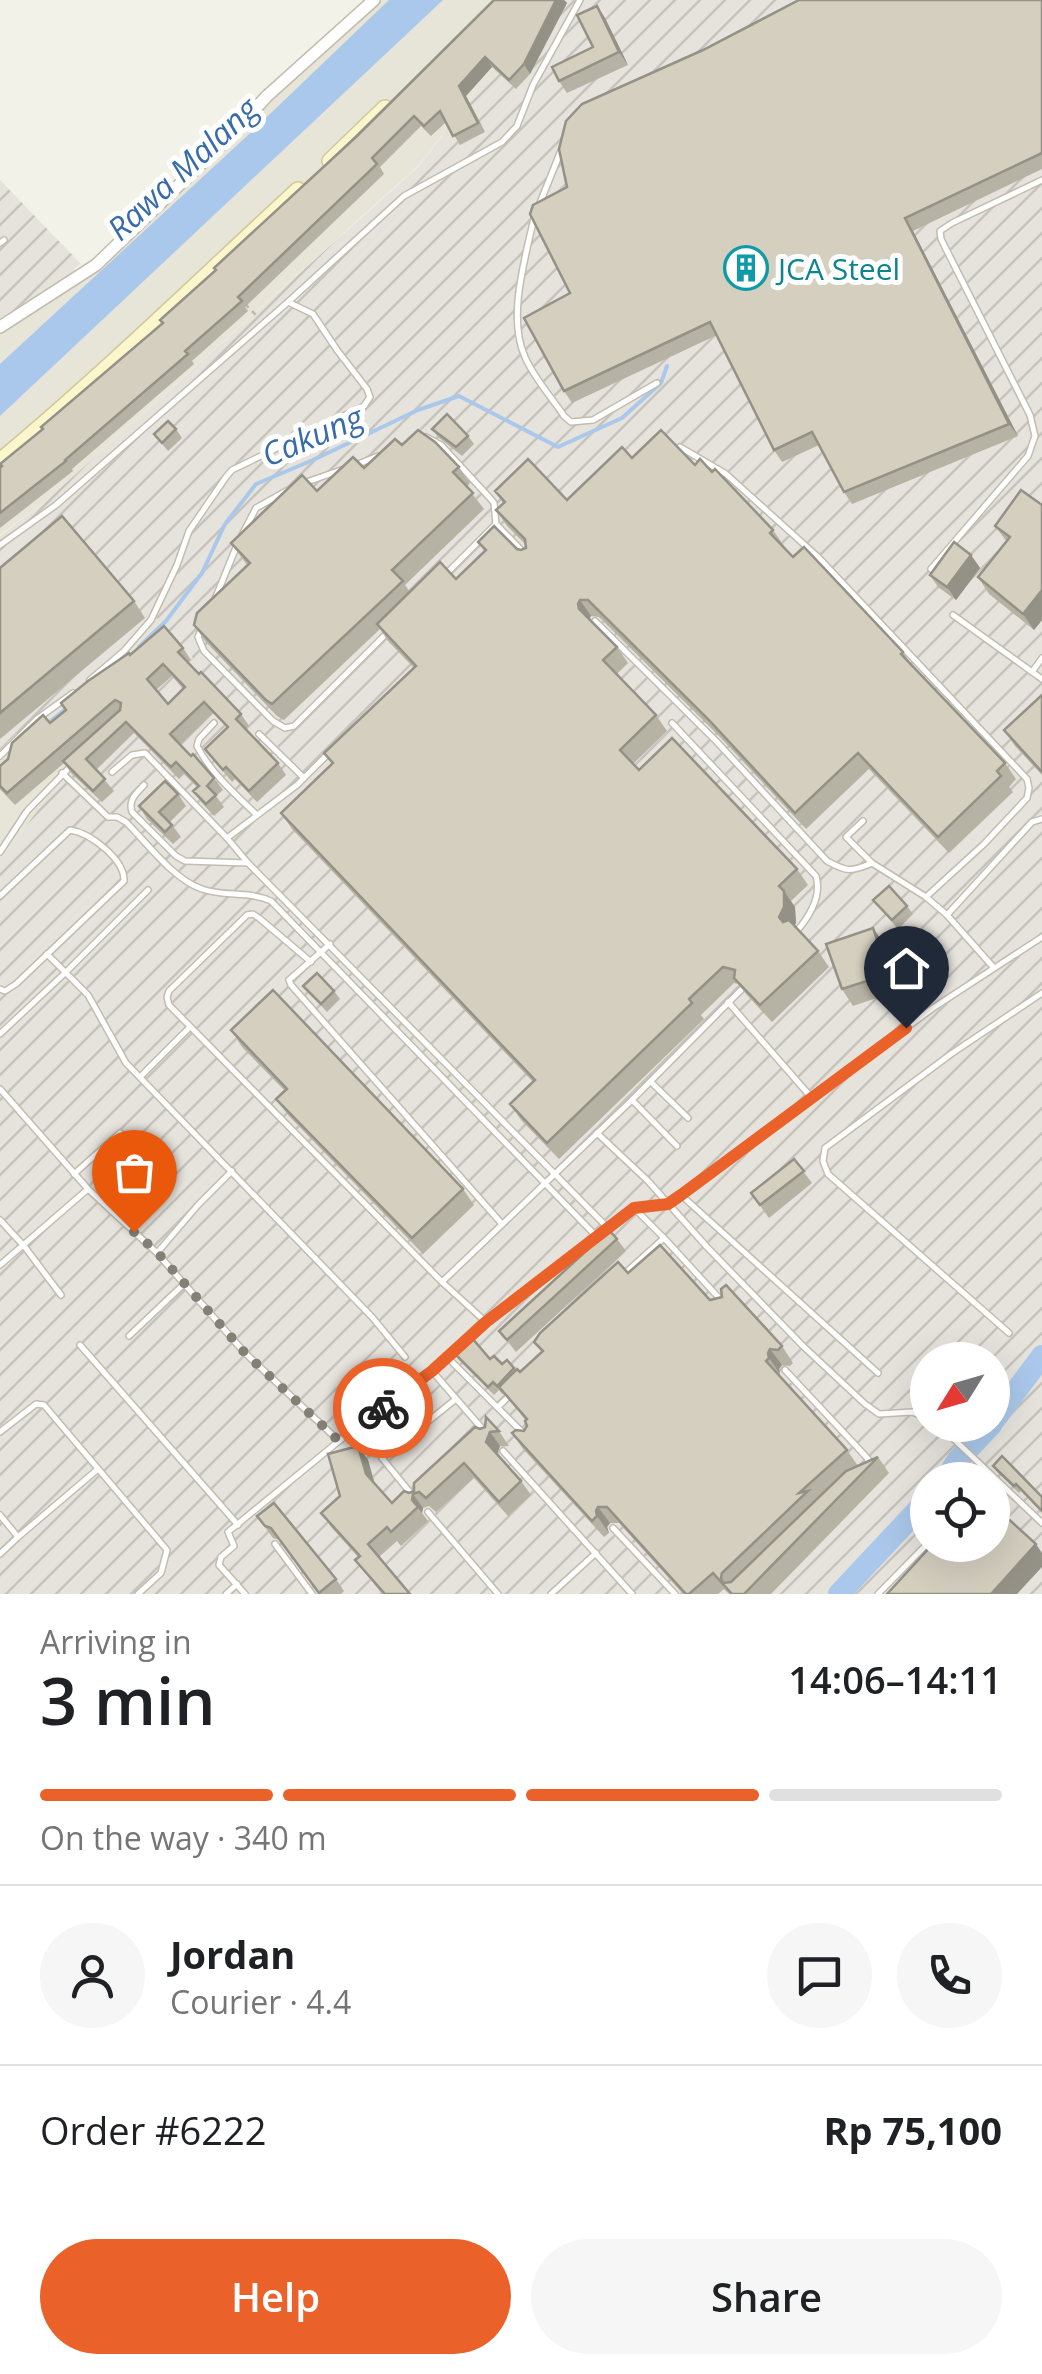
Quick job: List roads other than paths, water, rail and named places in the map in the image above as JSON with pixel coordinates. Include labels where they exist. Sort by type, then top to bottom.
[{"type":"street","points":[[0,328],[96,264],[267,96],[374,0]]},
{"type":"street","points":[[0,461],[77,395],[394,99]]},
{"type":"lane","points":[[0,546],[56,506],[404,196],[502,142],[517,126],[533,85],[580,0]]},
{"type":"lane","points":[[562,148],[534,219],[524,265],[516,324],[525,358],[571,422],[593,420],[657,384]]},
{"type":"lane","points":[[930,569],[1028,456],[1034,436],[1030,416],[940,231],[1042,180]]},
{"type":"lane","points":[[86,684],[151,620],[190,531],[232,470],[368,401],[367,389],[313,314],[288,302]]},
{"type":"lane","points":[[423,437],[442,445],[489,497],[494,503],[496,524],[532,560]]},
{"type":"lane","points":[[680,447],[726,474],[818,556],[1026,779],[1026,798],[984,844],[926,897]]},
{"type":"lane","points":[[209,611],[256,508],[298,486],[383,454]]},
{"type":"lane","points":[[433,586],[496,524]]},
{"type":"lane","points":[[953,614],[1042,678]]},
{"type":"lane","points":[[596,621],[827,861],[853,871],[872,863]]},
{"type":"lane","points":[[204,624],[198,638],[204,651],[273,721],[285,728],[294,726],[398,622]]},
{"type":"lane","points":[[1032,672],[1042,658]]},
{"type":"lane","points":[[0,756],[37,719],[74,692]]},
{"type":"lane","points":[[214,723],[197,746],[236,796],[257,815]]},
{"type":"lane","points":[[672,723],[816,876],[818,895],[796,932]]},
{"type":"lane","points":[[259,734],[303,778]]},
{"type":"lane","points":[[227,838],[297,785],[329,752]]},
{"type":"lane","points":[[112,772],[132,755],[144,753],[608,1228]]},
{"type":"lane","points":[[0,852],[27,812],[74,762]]},
{"type":"lane","points":[[62,773],[108,817],[126,822],[185,882],[203,890],[262,896],[271,901],[597,1236]]},
{"type":"lane","points":[[144,786],[133,797],[132,812],[176,856],[193,862],[248,863]]},
{"type":"lane","points":[[947,915],[1032,822],[1042,819]]},
{"type":"lane","points":[[863,821],[846,837],[872,863],[947,915],[994,968]]},
{"type":"lane","points":[[0,896],[70,830],[80,831],[116,859],[125,875],[124,882],[16,984],[0,989]]},
{"type":"lane","points":[[0,1034],[148,890]]},
{"type":"lane","points":[[311,962],[260,918],[247,915],[169,991],[169,1005],[486,1322]]},
{"type":"lane","points":[[245,1594],[219,1565],[221,1557],[234,1546],[228,1532],[432,1371],[486,1322],[634,1208],[668,1204],[812,1097],[1042,937]]},
{"type":"lane","points":[[330,944],[289,980],[290,985],[502,1224]]},
{"type":"lane","points":[[47,954],[88,995],[126,1063],[372,1317],[404,1357]]},
{"type":"lane","points":[[442,1282],[741,990]]},
{"type":"lane","points":[[1009,1332],[828,1174],[823,1161],[825,1148],[951,1054],[1042,993]]},
{"type":"lane","points":[[728,1002],[812,1097]]},
{"type":"lane","points":[[140,1077],[190,1026]]},
{"type":"lane","points":[[651,1082],[688,1118]]},
{"type":"lane","points":[[0,1089],[88,1189],[157,1252],[245,1353],[339,1441]]},
{"type":"lane","points":[[632,1100],[677,1146]]},
{"type":"lane","points":[[74,1174],[120,1133]]},
{"type":"lane","points":[[597,1133],[648,1181],[802,1346],[864,1404],[880,1414],[910,1412]]},
{"type":"lane","points":[[157,1252],[232,1171]]},
{"type":"lane","points":[[0,1266],[88,1189]]},
{"type":"lane","points":[[681,1195],[878,1373]]},
{"type":"lane","points":[[634,1208],[728,1309]]},
{"type":"lane","points":[[0,1220],[61,1295]]},
{"type":"lane","points":[[620,1278],[664,1238]]},
{"type":"lane","points":[[129,1336],[184,1284]]},
{"type":"lane","points":[[80,1345],[238,1525]]},
{"type":"lane","points":[[447,1357],[532,1442]]},
{"type":"lane","points":[[785,1370],[868,1460],[866,1470]]},
{"type":"lane","points":[[432,1371],[490,1437]]},
{"type":"lane","points":[[498,1407],[518,1386]]},
{"type":"lane","points":[[419,1501],[382,1458],[456,1399]]},
{"type":"lane","points":[[0,1432],[36,1404],[44,1405],[167,1550],[160,1573],[138,1594]]},
{"type":"lane","points":[[956,1442],[976,1462]]},
{"type":"lane","points":[[503,1451],[632,1594]]},
{"type":"lane","points":[[0,1554],[98,1469]]},
{"type":"lane","points":[[1010,1495],[1042,1524]]},
{"type":"lane","points":[[428,1512],[498,1594]]},
{"type":"lane","points":[[0,1515],[18,1537]]},
{"type":"lane","points":[[614,1528],[675,1594]]},
{"type":"lane","points":[[274,1544],[312,1594]]},
{"type":"lane","points":[[551,1594],[596,1554]]},
{"type":"lane","points":[[878,1594],[910,1561]]},
{"type":"lane","points":[[226,1594],[236,1584]]},
{"type":"water","points":[[389,0],[443,0],[0,416],[0,364]]},
{"type":"waterway","name":"Cakung","points":[[139,647],[166,621],[202,573],[225,524],[256,484],[418,410],[459,396],[558,447],[622,418],[661,383],[667,366]]},
{"type":"waterway","name":"Cakung","points":[[47,724],[67,708]]},
{"type":"waterway","points":[[1010,1399],[1042,1356]]},
{"type":"waterway","points":[[956,1462],[975,1442]]},
{"type":"waterway","points":[[839,1594],[910,1518]]},
{"type":"place","name":"JCA Steel","points":[[746,268]]},
{"type":"water label","name":"Rawa Malang","points":[[182,168]]}]
